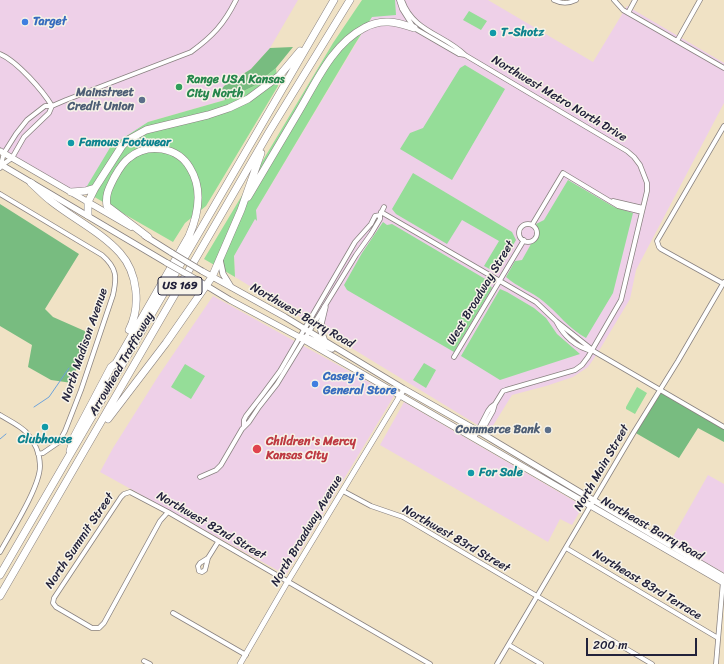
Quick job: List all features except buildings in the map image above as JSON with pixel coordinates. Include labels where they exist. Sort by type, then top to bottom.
[{"type":"highway","name":"Arrowhead Trafficway","points":[[0,575],[334,0]]},
{"type":"highway","name":"Arrowhead Trafficway","points":[[0,596],[270,132],[350,0]]},
{"type":"highway","points":[[241,210],[335,52],[350,37],[365,27],[373,24],[391,22],[416,26]]},
{"type":"highway","points":[[88,215],[88,202],[95,188],[122,146],[128,140],[146,130],[229,108],[248,99],[279,76],[312,38]]},
{"type":"highway","points":[[91,440],[166,343],[212,277],[241,210],[270,132]]},
{"type":"highway","points":[[66,463],[74,437],[112,367],[116,363],[188,236],[196,216],[197,186],[191,169],[180,157],[172,152],[158,148],[142,151],[124,162],[106,194],[108,206],[148,237]]},
{"type":"highway","points":[[31,183],[50,201],[110,244],[120,254],[130,269],[135,288],[136,311],[132,324],[113,361],[112,367]]},
{"type":"highway","points":[[71,192],[85,192],[95,188]]},
{"type":"main road","name":"Northwest Barry Road","points":[[2,152],[148,237],[232,289],[285,317],[304,335],[325,342],[478,431],[592,503]]},
{"type":"main road","name":"Northwest Barry Road","points":[[1,166],[88,215],[230,300],[304,335],[474,438],[592,503]]},
{"type":"main road","points":[[220,260],[223,274],[232,289]]},
{"type":"main road","points":[[325,307],[320,328],[325,342]]},
{"type":"main road","points":[[304,335],[335,351],[343,352]]},
{"type":"main road","name":"Northeast Barry Road","points":[[592,503],[724,580]]},
{"type":"street","points":[[1,166],[2,152],[27,120],[45,106],[52,106],[191,52],[217,30],[227,18],[236,0]]},
{"type":"street","points":[[399,0],[402,9],[416,26]]},
{"type":"street","points":[[402,0],[416,26]]},
{"type":"street","points":[[554,0],[567,3],[576,0]]},
{"type":"street","points":[[614,0],[623,10],[724,68]]},
{"type":"street","points":[[628,13],[635,0]]},
{"type":"street","points":[[677,41],[700,0]]},
{"type":"street","name":"Northwest Metro North Drive","points":[[416,26],[458,54],[465,55],[619,146],[634,157],[640,165],[647,183],[643,210]]},
{"type":"street","points":[[0,54],[12,61],[44,94],[52,106]]},
{"type":"street","points":[[1,166],[12,158],[24,137],[49,113],[52,106]]},
{"type":"street","points":[[724,126],[657,241],[657,244],[661,249],[724,283]]},
{"type":"street","points":[[474,438],[478,431],[483,429],[503,392],[574,370],[582,365],[593,351],[621,300],[643,210],[618,206],[563,173],[532,225]]},
{"type":"street","name":"North Madison Avenue","points":[[0,194],[102,255],[109,262],[116,276],[113,295],[83,384],[65,431],[59,442],[43,453],[38,454]]},
{"type":"street","points":[[200,477],[216,470],[221,465],[244,426],[246,416],[274,380],[325,307],[356,255],[380,220],[380,214],[384,207]]},
{"type":"street","points":[[380,214],[536,302],[556,321],[593,351],[724,427]]},
{"type":"street","points":[[304,335],[330,284],[355,242],[375,216],[380,214]]},
{"type":"street","points":[[525,224],[532,225],[537,230],[536,237],[531,241],[524,240],[520,234],[521,228],[525,224]]},
{"type":"street","name":"West Broadway Street","points":[[454,357],[524,240]]},
{"type":"street","name":"North Main Street","points":[[497,664],[724,283]]},
{"type":"street","name":"North Broadway Avenue","points":[[240,664],[288,581],[404,389]]},
{"type":"street","points":[[0,415],[25,431],[32,440],[38,454],[40,466],[38,481],[0,552]]},
{"type":"street","name":"Northwest 83rd Street","points":[[343,491],[371,506],[403,517],[652,664]]},
{"type":"street","name":"Northwest 82nd Street","points":[[127,492],[133,493],[168,512],[430,664]]},
{"type":"street","name":"North Summit Street","points":[[127,492],[121,497],[54,598],[53,603],[56,607],[92,628],[99,628],[104,623],[145,546],[160,520],[168,512]]},
{"type":"street","points":[[208,558],[218,542]]},
{"type":"street","name":"Northeast 83rd Terrace","points":[[566,548],[718,638]]},
{"type":"street","points":[[716,664],[724,580]]},
{"type":"street","points":[[173,613],[246,655]]},
{"type":"street","points":[[508,645],[541,664]]},
{"type":"street","points":[[144,661],[150,664]]},
{"type":"shaded area","points":[[0,0],[298,0],[270,48],[251,69],[224,86],[222,89],[225,100],[148,122],[84,191],[71,192],[0,151]]},
{"type":"shaded area","points":[[382,0],[488,0],[593,62],[627,6],[724,63],[724,103],[636,270],[630,299],[597,354],[588,367],[573,377],[512,395],[489,432],[235,277],[234,256],[256,210]]},
{"type":"shaded area","points":[[213,296],[394,396],[286,575],[100,472],[113,448],[159,375]]},
{"type":"shaded area","points":[[404,402],[583,506],[572,525],[560,519],[548,542],[380,445]]},
{"type":"shaded area","points":[[708,475],[724,484],[724,573],[670,542]]},
{"type":"green space","points":[[362,0],[395,0],[396,15],[372,17],[355,44],[256,210],[257,221],[255,219],[234,256],[235,277],[204,259],[333,43]]},
{"type":"green space","points":[[469,11],[487,21],[481,30],[463,20]]},
{"type":"green space","points":[[293,47],[276,68],[254,86],[225,100],[222,89],[224,86],[251,69],[270,48]]},
{"type":"green space","points":[[465,65],[505,89],[452,180],[400,149],[410,133],[423,128],[460,68]]},
{"type":"green space","points":[[276,68],[278,86],[206,206],[185,223],[173,242],[84,191],[111,146],[148,122],[225,100],[254,86]]},
{"type":"green space","points":[[413,173],[512,232],[516,240],[497,273],[484,266],[499,241],[462,220],[447,244],[396,214],[392,209]]},
{"type":"green space","points":[[568,180],[614,207],[633,213],[613,293],[586,338],[569,326],[543,301],[506,277],[515,261],[522,260],[531,244],[537,240],[539,232],[536,224],[544,220]]},
{"type":"green space","points":[[0,204],[79,254],[45,309],[53,317],[87,332],[72,383],[51,380],[28,367],[32,345],[0,326]]},
{"type":"green space","points":[[383,222],[387,225],[392,224],[487,280],[492,288],[454,352],[347,290],[344,285],[362,253]]},
{"type":"green space","points":[[500,289],[534,308],[546,318],[557,334],[580,354],[500,380],[461,356]]},
{"type":"green space","points":[[424,363],[436,370],[426,388],[413,380]]},
{"type":"green space","points":[[185,364],[205,376],[191,399],[171,387]]},
{"type":"green space","points":[[637,387],[647,393],[635,414],[626,409],[626,407]]},
{"type":"green space","points":[[660,390],[724,427],[724,442],[698,428],[679,458],[634,432]]},
{"type":"waterway","points":[[34,407],[49,397],[69,368]]},
{"type":"waterway","points":[[0,439],[6,434]]},
{"type":"place","name":"Target","points":[[25,22]]},
{"type":"place","name":"T-Shotz","points":[[493,33]]},
{"type":"place","name":"Range USA Kansas City North","points":[[179,87]]},
{"type":"place","name":"Mainstreet Credit Union","points":[[142,100]]},
{"type":"place","name":"Famous Footwear","points":[[71,143]]},
{"type":"place","name":"Casey's General Store","points":[[315,384]]},
{"type":"place","name":"Clubhouse","points":[[45,427]]},
{"type":"place","name":"Commerce Bank","points":[[548,430]]},
{"type":"place","name":"Children's Mercy Kansas City","points":[[257,449]]},
{"type":"place","name":"For Sale","points":[[471,473]]}]
